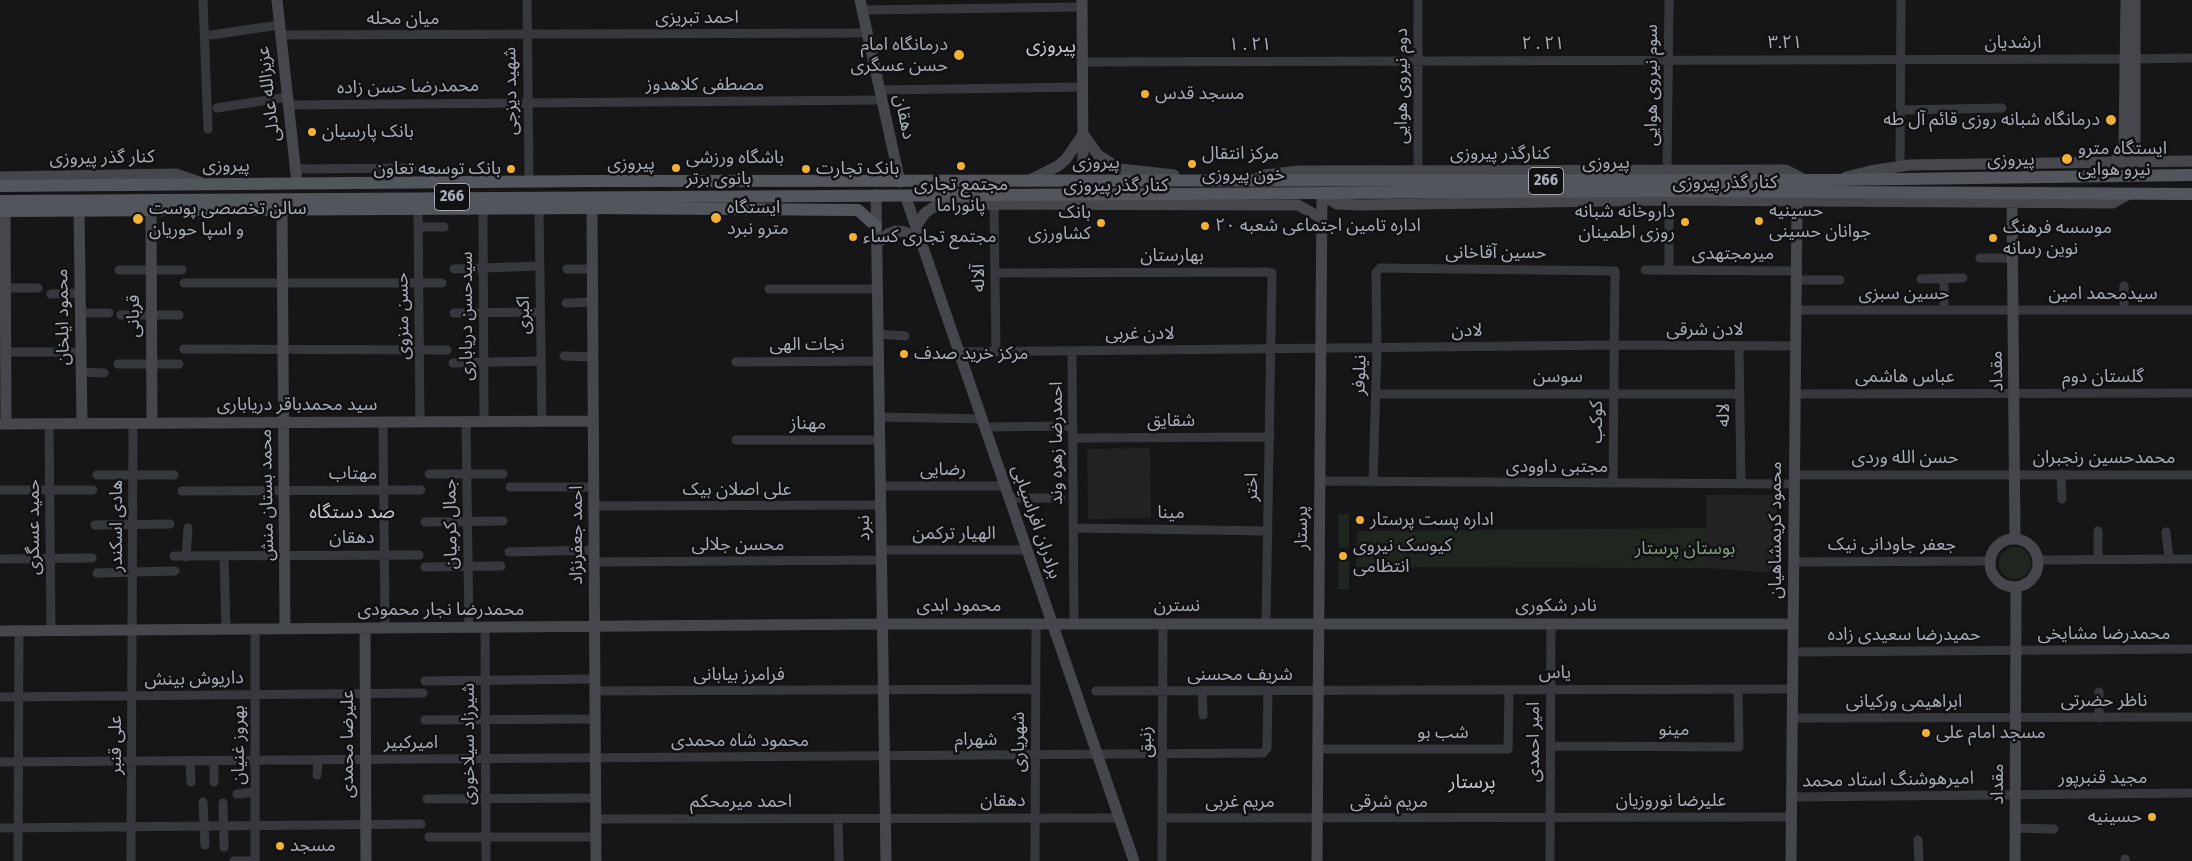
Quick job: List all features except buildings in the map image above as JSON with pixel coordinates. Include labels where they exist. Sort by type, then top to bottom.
[{"type":"main road","name":"پیروزی","points":[[2,207],[297,199],[374,198],[592,202],[700,196],[876,195],[902,188],[1028,181],[1834,180],[2192,175]]},
{"type":"main road","points":[[1321,181],[1322,195]]},
{"type":"main road","name":"پیروزی","points":[[0,186],[529,182],[902,188],[1083,194],[1665,196],[2192,194]]},
{"type":"main road","points":[[297,183],[297,199]]},
{"type":"main road","points":[[373,183],[374,198]]},
{"type":"main road","points":[[1072,204],[1083,194],[1093,204]]},
{"type":"main road","points":[[682,209],[700,196]]},
{"type":"main road","points":[[735,196],[754,209]]},
{"type":"main road","points":[[2,207],[79,210],[483,210],[539,209],[592,202],[682,209],[858,210],[876,226]]},
{"type":"street","points":[[202,0],[208,129]]},
{"type":"street","name":"عزیزالله عادلی","points":[[277,0],[297,183]]},
{"type":"street","name":"شهید دیزجی","points":[[527,0],[529,182]]},
{"type":"street","name":"دوم نیروی هوایی","points":[[1418,0],[1418,172]]},
{"type":"street","name":"سوم نیروی هوایی","points":[[1668,171],[1669,0]]},
{"type":"street","points":[[1900,166],[1901,0]]},
{"type":"street","points":[[2126,0],[2130,59],[2130,147],[2140,161]]},
{"type":"street","points":[[2130,59],[2135,0]]},
{"type":"street","points":[[861,5],[1082,3],[1083,163]]},
{"type":"street","name":"دهقان","points":[[861,5],[902,188]]},
{"type":"street","name":"میان محله","points":[[211,35],[279,30],[527,34]]},
{"type":"street","name":"احمد تبریزی","points":[[527,34],[867,33]]},
{"type":"street","name":"ارشدیان","points":[[1901,59],[2192,58]]},
{"type":"street","name":"۳.۲۱","points":[[1668,60],[1901,59]]},
{"type":"street","name":"۲ . ۲۱","points":[[1418,61],[1668,60]]},
{"type":"street","name":"۱ . ۲۱","points":[[1082,62],[1418,61]]},
{"type":"street","name":"مصطفی کلاهدوز","points":[[528,102],[881,95],[1083,87]]},
{"type":"street","name":"محمدرضا حسن زاده","points":[[217,108],[288,101],[528,102]]},
{"type":"street","points":[[1900,110],[2002,108]]},
{"type":"street","points":[[1083,134],[1098,156],[1120,169],[1192,176],[1214,181]]},
{"type":"street","points":[[1028,181],[1058,166],[1066,159],[1083,134]]},
{"type":"street","points":[[2114,162],[2130,147]]},
{"type":"street","points":[[1834,180],[1900,166],[2192,161]]},
{"type":"street","points":[[296,168],[412,168]]},
{"type":"street","name":"کنارگذر پیروزی","points":[[1253,181],[1264,175],[1299,171],[1786,170],[1805,180]]},
{"type":"street","points":[[1475,181],[1512,171]]},
{"type":"street","name":"کنار گذر پیروزی","points":[[0,177],[176,174],[203,184]]},
{"type":"street","name":"برادران افراسیابی","points":[[902,188],[1134,861]]},
{"type":"street","name":"کنار گذر پیروزی","points":[[1665,196],[1797,200],[2113,203],[2129,194]]},
{"type":"street","name":"نبرد","points":[[876,195],[886,861]]},
{"type":"street","name":"پرستار","points":[[1317,861],[1322,195]]},
{"type":"street","points":[[1665,196],[1669,270]]},
{"type":"street","name":"محمود کریمشاهیان","points":[[1791,861],[1797,200]]},
{"type":"street","name":"احمد جعفرنژاد","points":[[592,202],[596,861]]},
{"type":"street","name":"مقداد","points":[[2012,202],[2015,539]]},
{"type":"street","name":"کنار گذر پیروزی","points":[[916,226],[925,213],[938,204],[1298,205],[1321,218]]},
{"type":"street","name":"آلاله","points":[[994,204],[996,352]]},
{"type":"street","points":[[2,207],[3,424]]},
{"type":"street","name":"اکبری","points":[[539,209],[542,421]]},
{"type":"street","name":"محمود ایلخان","points":[[79,210],[82,423]]},
{"type":"street","name":"قربانی","points":[[151,210],[152,423]]},
{"type":"street","name":"محمد بستان منش","points":[[282,210],[286,628]]},
{"type":"street","name":"حسن منزوی","points":[[418,210],[420,422]]},
{"type":"street","name":"سیدحسن دریاباری","points":[[483,210],[484,421]]},
{"type":"street","points":[[418,227],[444,226]]},
{"type":"street","points":[[877,244],[888,234],[896,231],[904,232],[921,240]]},
{"type":"street","points":[[1980,258],[2012,258]]},
{"type":"street","points":[[454,269],[540,266]]},
{"type":"street","name":"حسین آقاخانی","points":[[1377,270],[1380,268],[1615,271]]},
{"type":"street","points":[[567,269],[592,269]]},
{"type":"street","points":[[119,270],[182,270]]},
{"type":"street","name":"نیلوفر","points":[[1373,482],[1377,270]]},
{"type":"street","name":"میرمجتهدی","points":[[1646,270],[1796,276],[1840,280]]},
{"type":"street","name":"کوکب","points":[[1613,483],[1615,271]]},
{"type":"street","name":"بهارستان","points":[[995,273],[1268,272],[1272,276],[1271,350]]},
{"type":"street","points":[[1921,279],[1963,278]]},
{"type":"street","points":[[1944,279],[1944,310]]},
{"type":"street","points":[[184,283],[442,283]]},
{"type":"street","points":[[2124,286],[2124,310]]},
{"type":"street","points":[[3,288],[38,288]]},
{"type":"street","points":[[769,289],[878,289]]},
{"type":"street","points":[[51,294],[80,293]]},
{"type":"street","points":[[566,303],[593,302]]},
{"type":"street","name":"حسین سبزی","points":[[1795,310],[2013,310]]},
{"type":"street","name":"سیدمحمد امین","points":[[2013,310],[2192,310]]},
{"type":"street","points":[[454,313],[540,312]]},
{"type":"street","points":[[81,313],[110,313]]},
{"type":"street","points":[[121,315],[179,315]]},
{"type":"street","points":[[878,334],[905,336]]},
{"type":"street","name":"لادن","points":[[1320,350],[1614,345]]},
{"type":"street","name":"لادن شرقی","points":[[1614,345],[1795,346]]},
{"type":"street","name":"لاله","points":[[1739,346],[1741,484]]},
{"type":"street","points":[[184,349],[446,350]]},
{"type":"street","name":"اختر","points":[[1266,624],[1271,350]]},
{"type":"street","name":"لادن غربی","points":[[960,352],[1320,350]]},
{"type":"street","name":"احمدرضا زهره وند","points":[[1072,351],[1074,624]]},
{"type":"street","points":[[3,352],[81,352]]},
{"type":"street","points":[[564,356],[592,357]]},
{"type":"street","points":[[453,364],[540,361]]},
{"type":"street","name":"نجات الهی","points":[[736,362],[879,361]]},
{"type":"street","points":[[118,364],[179,364]]},
{"type":"street","points":[[82,372],[104,373]]},
{"type":"street","name":"سوسن","points":[[1376,394],[1613,392],[1740,394]]},
{"type":"street","name":"گلستان دوم","points":[[2015,393],[2192,393]]},
{"type":"street","name":"عباس هاشمی","points":[[1795,394],[2015,393]]},
{"type":"street","points":[[880,417],[1073,426]]},
{"type":"street","name":"جمال کرمیان","points":[[466,421],[469,627]]},
{"type":"street","name":"سید محمدباقر دریاباری","points":[[3,424],[593,421]]},
{"type":"street","points":[[383,422],[385,628]]},
{"type":"street","name":"هادی اسکندر","points":[[132,630],[133,423]]},
{"type":"street","name":"حمید عسگری","points":[[49,424],[51,630]]},
{"type":"street","name":"شقایق","points":[[1073,438],[1270,437]]},
{"type":"street","name":"مهناز","points":[[736,440],[880,440]]},
{"type":"street","points":[[96,474],[174,475]]},
{"type":"street","points":[[429,474],[503,474]]},
{"type":"street","name":"محمدحسین رنجبران","points":[[2015,474],[2192,475]]},
{"type":"street","name":"حسن الله وردی","points":[[1794,480],[2015,474]]},
{"type":"street","points":[[2061,474],[2062,499]]},
{"type":"street","name":"مجتبی داوودی","points":[[1320,481],[1741,484],[1794,480]]},
{"type":"street","name":"رضایی","points":[[880,486],[1005,486]]},
{"type":"street","points":[[510,487],[594,487]]},
{"type":"street","points":[[0,490],[92,490]]},
{"type":"street","name":"مهتاب","points":[[182,492],[421,490]]},
{"type":"street","points":[[1009,498],[1061,498]]},
{"type":"street","name":"علی اصلان بیک","points":[[594,506],[881,506]]},
{"type":"street","points":[[425,522],[503,521]]},
{"type":"street","points":[[95,525],[170,524]]},
{"type":"street","points":[[186,557],[188,528]]},
{"type":"street","name":"مینا","points":[[1074,528],[1268,531]]},
{"type":"street","points":[[2098,531],[2098,560]]},
{"type":"street","points":[[2166,532],[2169,559]]},
{"type":"street","points":[[2015,539],[2028,543],[2037,554],[2038,560],[2035,575],[2030,581],[2016,587],[2000,582],[1991,569],[1990,562],[1995,548],[2008,540],[2015,539]]},
{"type":"street","name":"الهیار ترکمن","points":[[882,555],[1027,550]]},
{"type":"street","name":"محسن جلالی","points":[[509,552],[594,556],[882,555]]},
{"type":"street","name":"دهقان","points":[[174,556],[419,555]]},
{"type":"street","points":[[224,556],[226,629]]},
{"type":"street","points":[[0,559],[92,558]]},
{"type":"street","points":[[2038,560],[2192,559]]},
{"type":"street","name":"جعفر جاودانی نیک","points":[[1793,562],[1990,562]]},
{"type":"street","points":[[425,567],[501,566]]},
{"type":"street","points":[[97,573],[175,571]]},
{"type":"street","name":"مقداد","points":[[2015,861],[2016,587]]},
{"type":"street","name":"محمود ابدی","points":[[882,624],[1036,624]]},
{"type":"street","name":"محمدرضا نجار محمودی","points":[[0,631],[882,624]]},
{"type":"street","name":"نسترن","points":[[1036,624],[1319,624]]},
{"type":"street","name":"شهریاری","points":[[1035,861],[1036,624]]},
{"type":"street","name":"زنبق","points":[[1162,861],[1163,624]]},
{"type":"street","name":"نادر شکوری","points":[[1319,624],[1793,624]]},
{"type":"street","name":"امیر احمدی","points":[[1550,624],[1550,861]]},
{"type":"street","name":"شیرزاد سیلاخوری","points":[[485,627],[486,861]]},
{"type":"street","name":"علیرضا محمدی","points":[[365,628],[366,861]]},
{"type":"street","name":"بهروز غنیان","points":[[255,629],[255,861]]},
{"type":"street","name":"علی قنبر","points":[[132,630],[132,861]]},
{"type":"street","points":[[18,861],[19,631]]},
{"type":"street","name":"محمدرضا مشایخی","points":[[2016,650],[2192,649]]},
{"type":"street","name":"حمیدرضا سعیدی زاده","points":[[1793,652],[2016,650]]},
{"type":"street","points":[[425,682],[595,679]]},
{"type":"street","name":"فرامرز بیابانی","points":[[595,692],[1036,689]]},
{"type":"street","name":"مینو","points":[[1551,746],[1740,747],[1738,689]]},
{"type":"street","name":"یاس","points":[[1318,691],[1792,689]]},
{"type":"street","name":"شب بو","points":[[1318,749],[1508,749],[1509,690]]},
{"type":"street","name":"شریف محسنی","points":[[1096,691],[1318,691]]},
{"type":"street","points":[[1202,691],[1203,715]]},
{"type":"street","name":"شهرام","points":[[884,757],[1264,754],[1266,752],[1268,691]]},
{"type":"street","points":[[2099,692],[2099,718]]},
{"type":"street","name":"داریوش بینش","points":[[0,697],[422,693]]},
{"type":"street","name":"ناظر حضرتی","points":[[2015,718],[2192,717]]},
{"type":"street","name":"ابراهیمی ورکیانی","points":[[1792,718],[2015,718]]},
{"type":"street","points":[[426,720],[595,719]]},
{"type":"street","name":"محمود شاه محمدی","points":[[486,759],[884,757]]},
{"type":"street","name":"امیرکبیر","points":[[0,762],[486,759]]},
{"type":"street","points":[[214,760],[214,782]]},
{"type":"street","points":[[317,775],[318,760]]},
{"type":"street","points":[[190,761],[190,782]]},
{"type":"street","points":[[236,794],[255,792]]},
{"type":"street","name":"مجید قنبرپور","points":[[2015,795],[2192,793]]},
{"type":"street","name":"امیرهوشنگ استاد محمد","points":[[1792,797],[2015,795]]},
{"type":"street","points":[[427,799],[596,798]]},
{"type":"street","points":[[203,802],[205,845]]},
{"type":"street","points":[[223,804],[225,825],[224,847]]},
{"type":"street","name":"علیرضا نوروزیان","points":[[1550,818],[1792,817]]},
{"type":"street","name":"دهقان","points":[[885,818],[1120,818]]},
{"type":"street","name":"احمد میرمحکم","points":[[596,819],[885,818]]},
{"type":"street","name":"مریم غربی","points":[[1163,818],[1317,819]]},
{"type":"street","name":"مریم شرقی","points":[[1317,819],[1550,818]]},
{"type":"street","points":[[838,819],[839,861]]},
{"type":"street","points":[[0,828],[420,824]]},
{"type":"street","points":[[2015,828],[2054,830]]},
{"type":"street","points":[[429,837],[596,837]]},
{"type":"street","points":[[1918,840],[1919,861]]},
{"type":"street","points":[[234,861],[251,861]]},
{"type":"shaded area","points":[[1150,448],[1151,518],[1088,519],[1087,449]]},
{"type":"shaded area","points":[[1706,495],[1777,495],[1777,573],[1706,568]]},
{"type":"green space","points":[[1338,514],[1349,514],[1349,548],[1339,548]]},
{"type":"green space","name":"بوستان پرستار","points":[[1706,528],[1706,568],[1356,567],[1357,531]]},
{"type":"green space","points":[[2015,547],[2021,548],[2026,552],[2030,557],[2030,569],[2026,574],[2021,578],[2015,579],[2009,578],[2004,574],[2000,569],[1999,563],[2000,557],[2004,552],[2009,548]]},
{"type":"green space","points":[[1349,561],[1349,589],[1338,589],[1338,562]]},
{"type":"place","name":"درمانگاه امام حسن عسگری","points":[[959,55]]},
{"type":"place","name":"مسجد قدس","points":[[1145,94]]},
{"type":"place","name":"درمانگاه شبانه روزی قائم آل طه","points":[[2111,120]]},
{"type":"place","name":"بانک پارسیان","points":[[312,132]]},
{"type":"place","name":"ایستگاه مترو نیرو هوایی","points":[[2067,159]]},
{"type":"place","name":"مرکز انتقال خون پیروزی","points":[[1192,164]]},
{"type":"place","name":"مجتمع تجاری پانوراما","points":[[961,166]]},
{"type":"place","name":"باشگاه ورزشی بانوی برتر","points":[[676,168]]},
{"type":"place","name":"بانک توسعه تعاون","points":[[511,169]]},
{"type":"place","name":"بانک تجارت","points":[[806,169]]},
{"type":"place","name":"ایستگاه مترو نبرد","points":[[716,218]]},
{"type":"place","name":"سالن تخصصی پوست و اسپا حوریان","points":[[138,219]]},
{"type":"place","name":"حسینیه جوانان حسینی","points":[[1759,221]]},
{"type":"place","name":"داروخانه شبانه روزی اطمینان","points":[[1685,222]]},
{"type":"place","name":"بانک کشاورزی","points":[[1101,223]]},
{"type":"place","name":"اداره تامین اجتماعی شعبه ۲۰","points":[[1205,226]]},
{"type":"place","name":"مجتمع تجاری کساء","points":[[853,237]]},
{"type":"place","name":"موسسه فرهنگ نوین رسانه","points":[[1993,238]]},
{"type":"place","name":"مرکز خرید صدف","points":[[904,354]]},
{"type":"place","name":"اداره پست پرستار","points":[[1360,520]]},
{"type":"place","name":"کیوسک نیروی انتظامی","points":[[1343,556]]},
{"type":"place","name":"مسجد امام علی","points":[[1926,733]]},
{"type":"place","name":"حسینیه","points":[[2152,817]]},
{"type":"place","name":"مسجد","points":[[280,846]]},
{"type":"district","name":"پیروزی","points":[[1051,47]]},
{"type":"district","name":"صد دستگاه","points":[[352,513]]},
{"type":"district","name":"پرستار","points":[[1472,783]]}]
